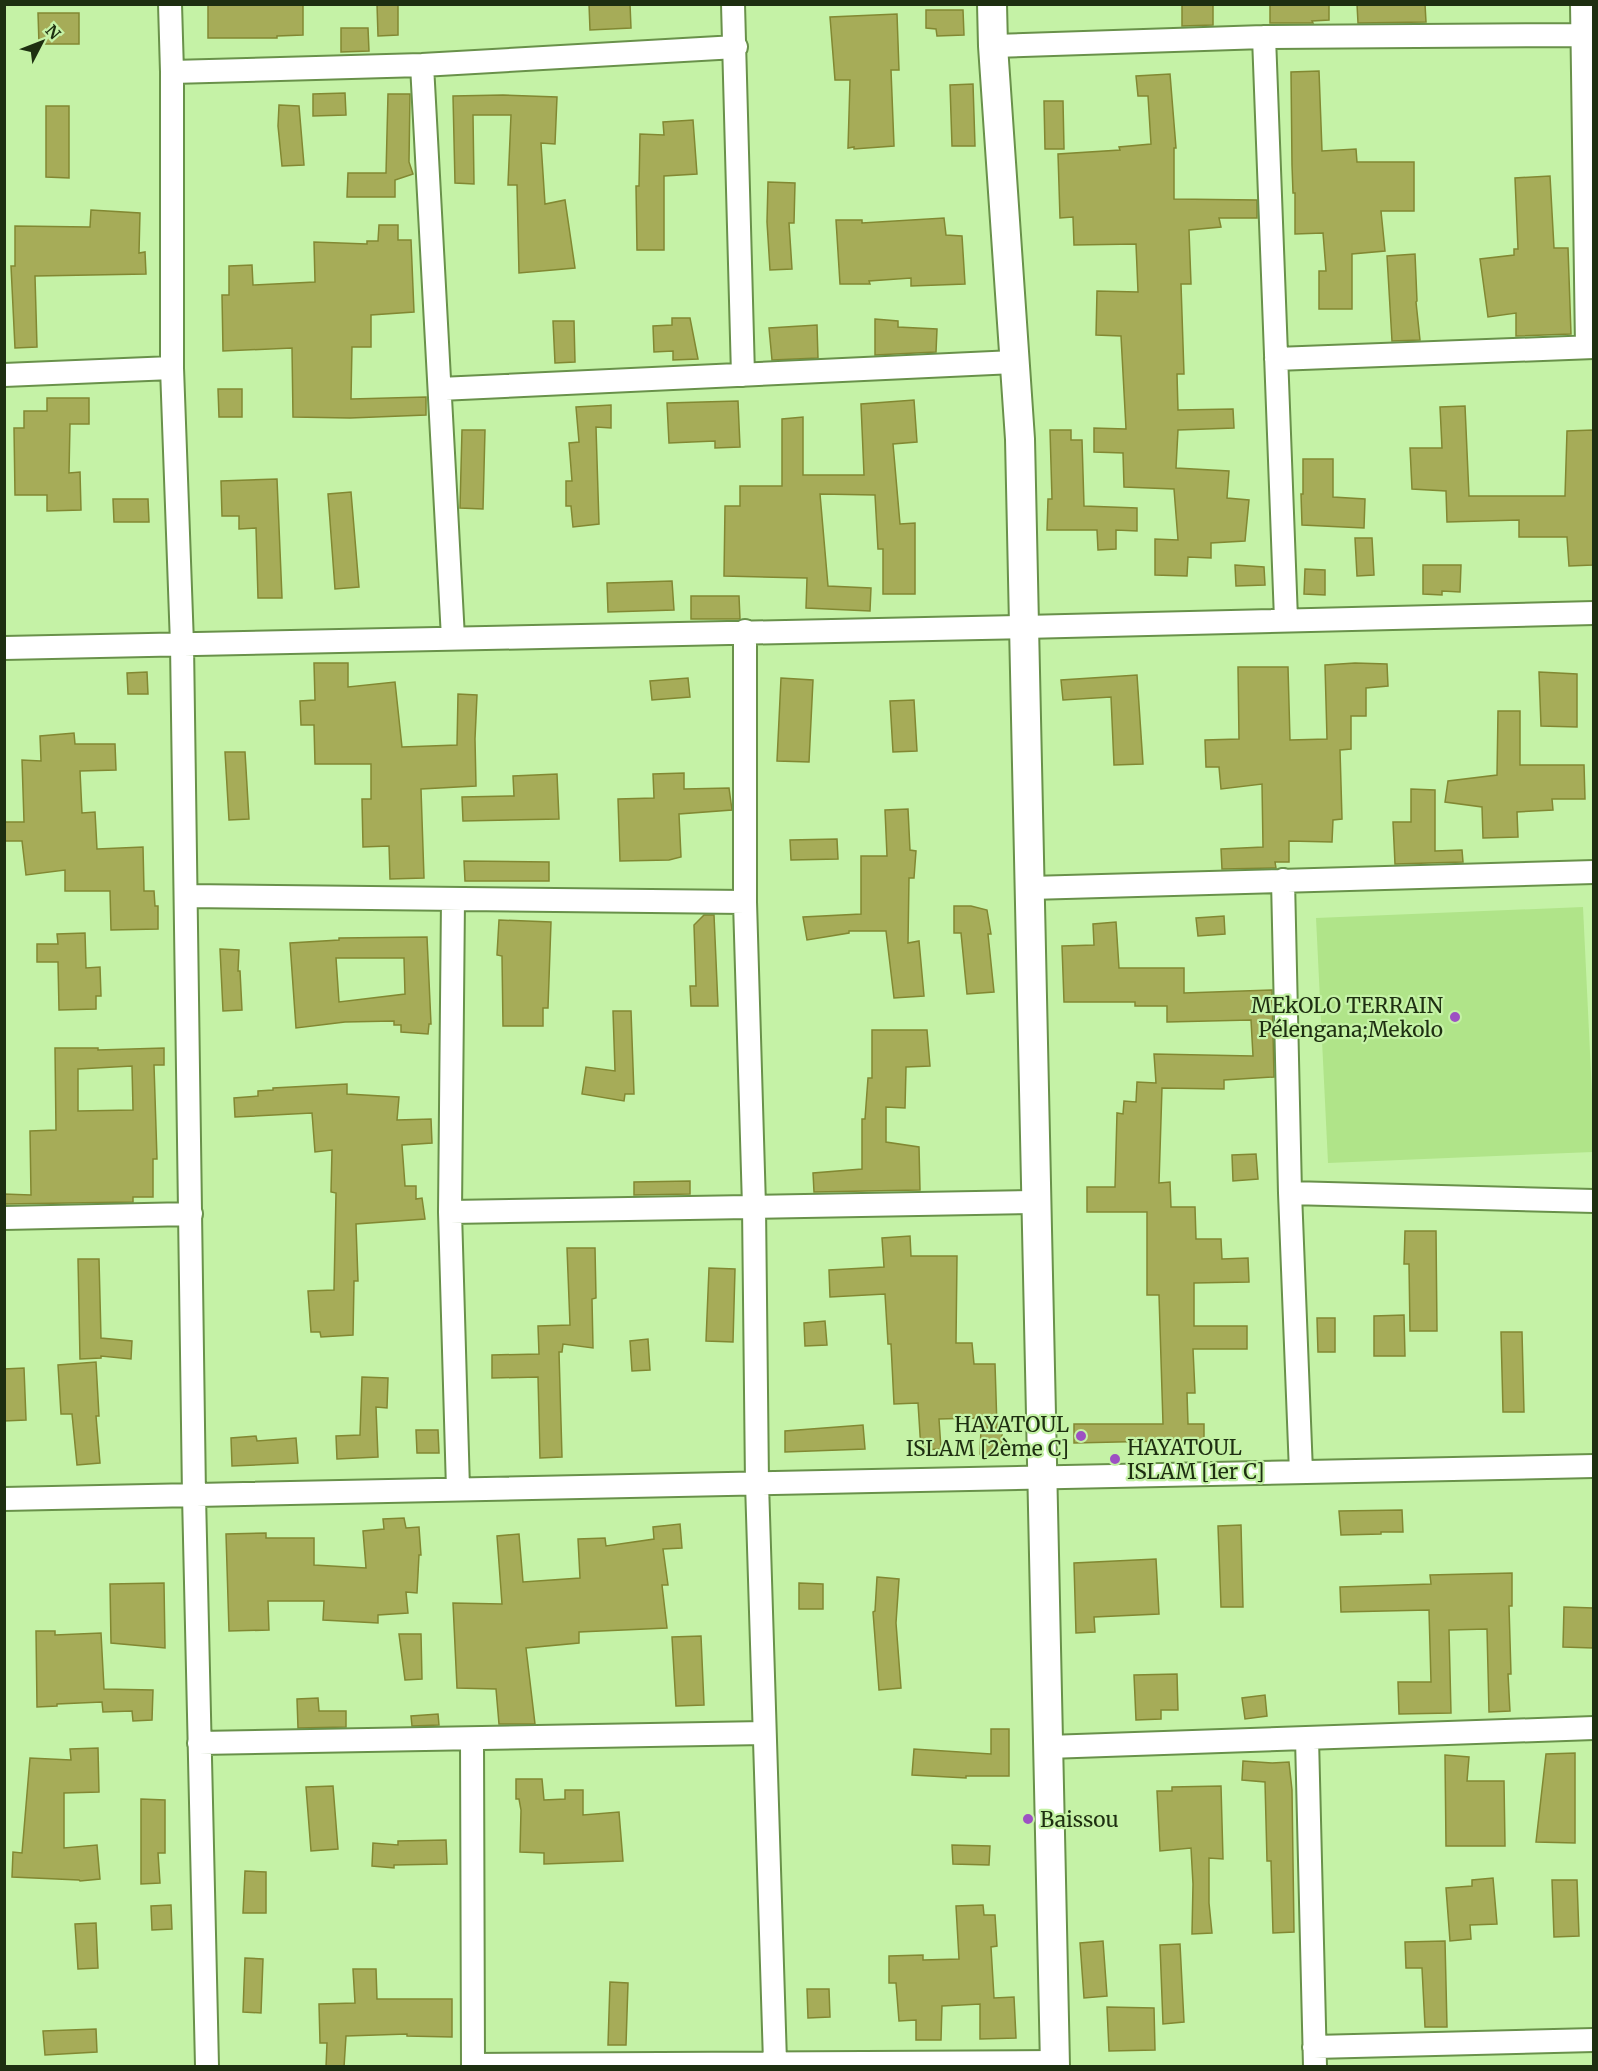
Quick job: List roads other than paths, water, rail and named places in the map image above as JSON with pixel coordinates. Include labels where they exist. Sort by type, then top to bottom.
[{"type":"street","points":[[170,4],[172,368],[182,644],[194,1495],[207,2067]]},
{"type":"street","points":[[734,4],[743,375]]},
{"type":"street","points":[[472,1739],[473,2066],[775,2062],[1055,2064],[1020,439],[992,4]]},
{"type":"street","points":[[1276,359],[1590,347],[1582,4]]},
{"type":"street","points":[[993,46],[1264,37],[1583,36]]},
{"type":"street","points":[[1264,37],[1286,620]]},
{"type":"street","points":[[172,72],[422,65],[735,47]]},
{"type":"street","points":[[422,65],[453,638]]},
{"type":"street","points":[[440,389],[1014,362]]},
{"type":"street","points":[[4,375],[172,368]]},
{"type":"street","points":[[4,648],[1593,613]]},
{"type":"street","points":[[745,632],[745,902],[754,1206],[757,1483],[775,2062]]},
{"type":"street","points":[[1030,888],[1283,879],[1593,872]]},
{"type":"street","points":[[1283,879],[1290,1193],[1301,1472]]},
{"type":"street","points":[[186,896],[745,902]]},
{"type":"street","points":[[453,899],[450,1212],[458,1489]]},
{"type":"street","points":[[1290,1193],[1593,1201]]},
{"type":"street","points":[[450,1212],[1037,1202]]},
{"type":"street","points":[[4,1218],[191,1214]]},
{"type":"street","points":[[4,1498],[1593,1466]]},
{"type":"street","points":[[1048,1747],[1593,1728]]},
{"type":"street","points":[[199,1743],[764,1733]]},
{"type":"street","points":[[1307,1738],[1315,2057],[1593,2040]]},
{"type":"place","name":"MEkOLO TERRAIN Pélengana;Mekolo","points":[[1455,1017]]},
{"type":"place","name":"HAYATOUL ISLAM [2ème C]","points":[[1081,1436]]},
{"type":"place","name":"HAYATOUL ISLAM [1er C]","points":[[1115,1459]]},
{"type":"place","name":"Baissou","points":[[1028,1819]]}]
